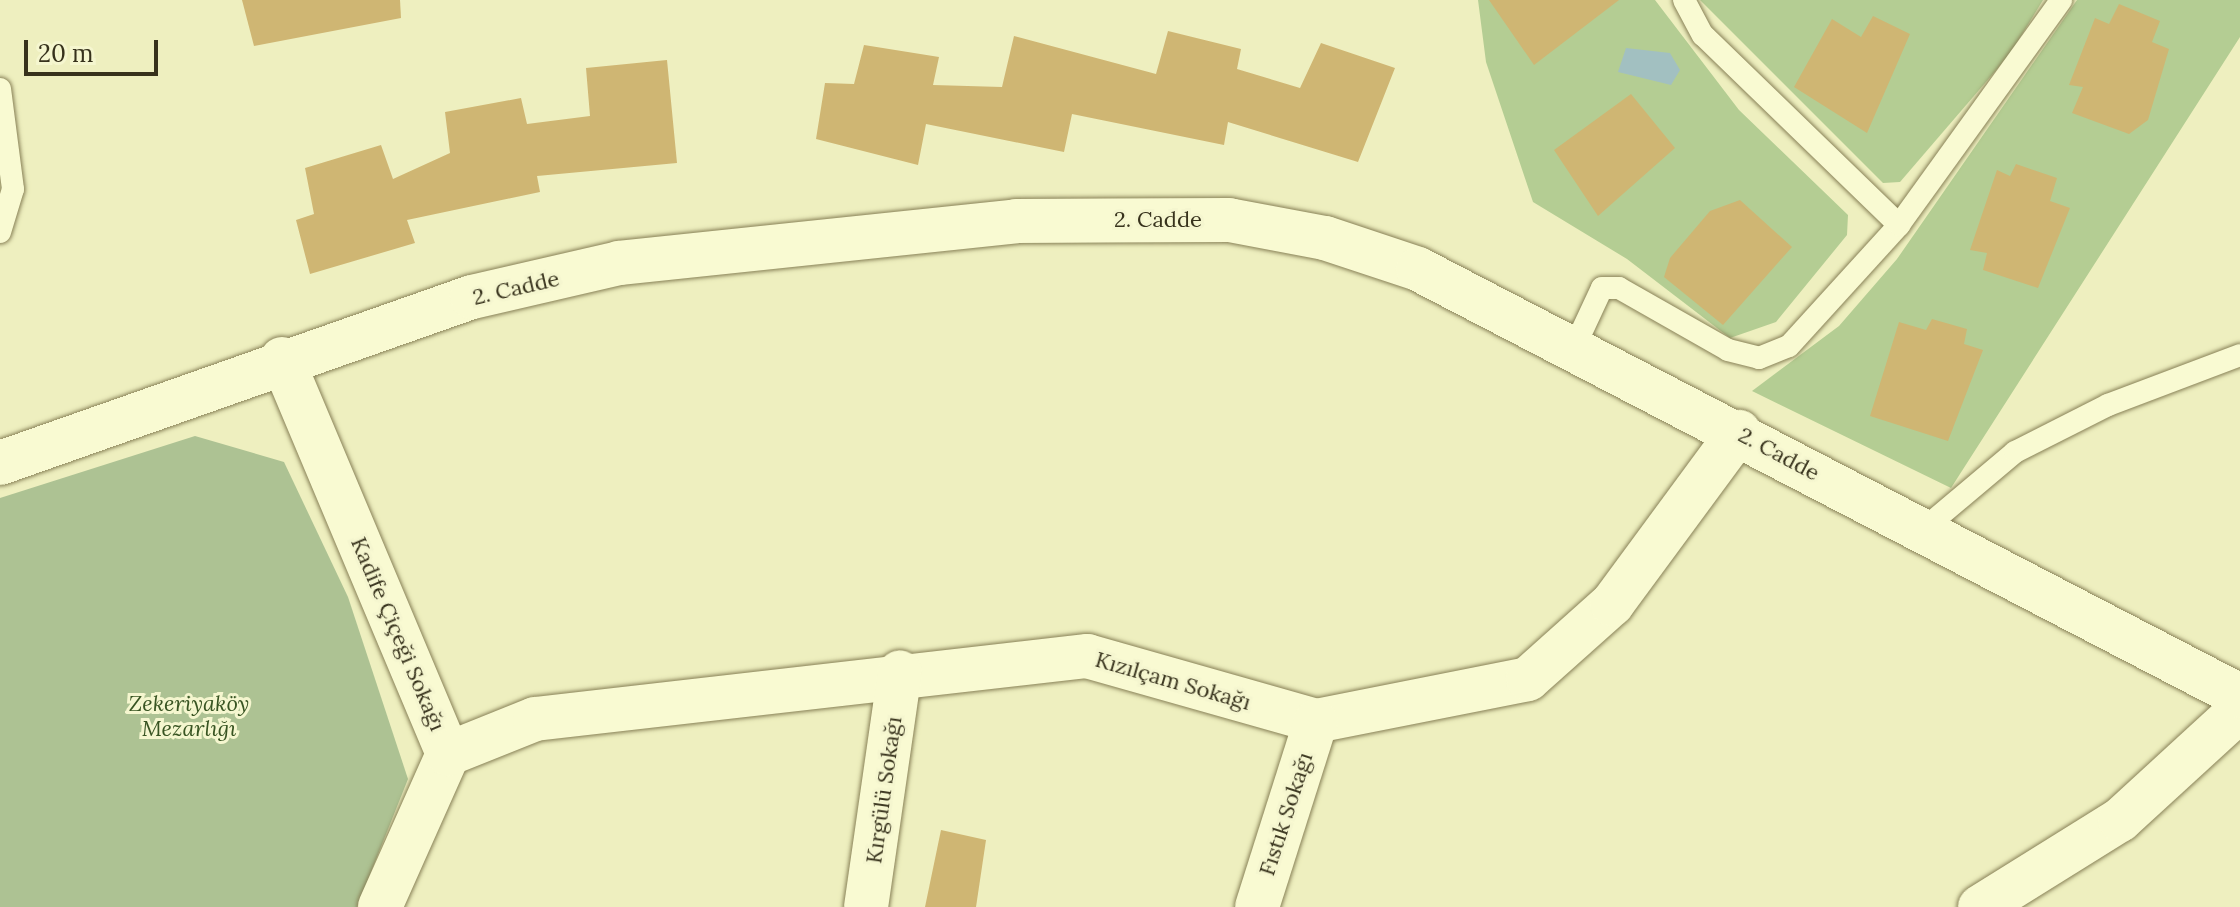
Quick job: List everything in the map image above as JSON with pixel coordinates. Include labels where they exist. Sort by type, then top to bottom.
[{"type":"street","name":"2. Cadde","points":[[0,463],[282,359],[472,297],[619,263],[1016,221],[1229,220],[1325,238],[1418,269],[1739,432],[1920,532],[2240,696]]},
{"type":"street","name":"Kadife Çiçeği Sokağı","points":[[282,359],[448,754],[380,907]]},
{"type":"street","name":"Kızılçam Sokağı","points":[[448,754],[535,719],[900,672],[1087,656],[1316,721],[1528,679],[1612,604],[1739,432]]},
{"type":"street","name":"Kırgülü Sokağı","points":[[866,907],[900,672]]},
{"type":"street","points":[[1980,907],[2120,820],[2240,710]]},
{"type":"street","name":"Fıstık Sokağı","points":[[1257,907],[1316,721]]},
{"type":"lane","points":[[1684,0],[1703,35],[1899,225]]},
{"type":"lane","points":[[1574,348],[1602,288],[1619,288],[1728,350],[1759,358],[1789,346],[1899,225],[2061,0]]},
{"type":"lane","points":[[0,89],[13,189],[0,232]]},
{"type":"lane","points":[[1920,532],[2015,452],[2108,405],[2240,355]]},
{"type":"green space","points":[[1478,0],[1655,0],[1739,110],[1848,215],[1847,235],[1776,322],[1730,338],[1627,259],[1533,202],[1486,62]]},
{"type":"green space","points":[[1700,0],[2043,0],[2010,54],[1900,182],[1883,183]]},
{"type":"green space","points":[[2077,0],[2240,0],[2240,37],[1951,488],[1752,391],[1839,326],[1897,259]]},
{"type":"green space","name":"Zekeriyaköy Mezarlığı","points":[[195,436],[284,462],[348,597],[408,779],[357,907],[0,907],[0,498]]},
{"type":"water","points":[[1626,48],[1670,53],[1680,70],[1671,85],[1618,72]]},
{"type":"building","points":[[242,0],[400,0],[401,18],[254,46]]},
{"type":"building","points":[[1489,0],[1619,0],[1534,65]]},
{"type":"building","points":[[2119,4],[2160,21],[2152,42],[2169,49],[2148,120],[2129,134],[2072,113],[2083,87],[2069,85],[2095,18],[2109,24]]},
{"type":"building","points":[[1873,16],[1910,34],[1867,133],[1794,87],[1832,19],[1861,37]]},
{"type":"building","points":[[1168,31],[1241,49],[1237,69],[1300,88],[1321,43],[1395,68],[1358,162],[1228,122],[1224,145],[1072,114],[1064,152],[926,124],[918,165],[816,139],[825,83],[854,84],[864,45],[939,57],[933,85],[1002,87],[1014,36],[1156,74]]},
{"type":"building","points":[[667,60],[677,163],[537,176],[540,192],[407,220],[415,243],[310,274],[296,220],[314,214],[305,168],[381,145],[393,179],[450,153],[445,112],[521,98],[527,124],[590,116],[586,68]]},
{"type":"building","points":[[1631,94],[1675,148],[1598,216],[1554,150]]},
{"type":"building","points":[[2016,164],[2057,178],[2050,201],[2070,208],[2038,288],[1983,270],[1987,253],[1970,250],[1997,170],[2010,176]]},
{"type":"building","points":[[1740,200],[1792,247],[1723,325],[1664,277],[1670,258],[1710,211]]},
{"type":"building","points":[[1932,319],[1967,329],[1964,344],[1983,350],[1948,441],[1870,416],[1899,322],[1926,330]]},
{"type":"building","points":[[941,830],[986,840],[976,907],[925,907]]}]
